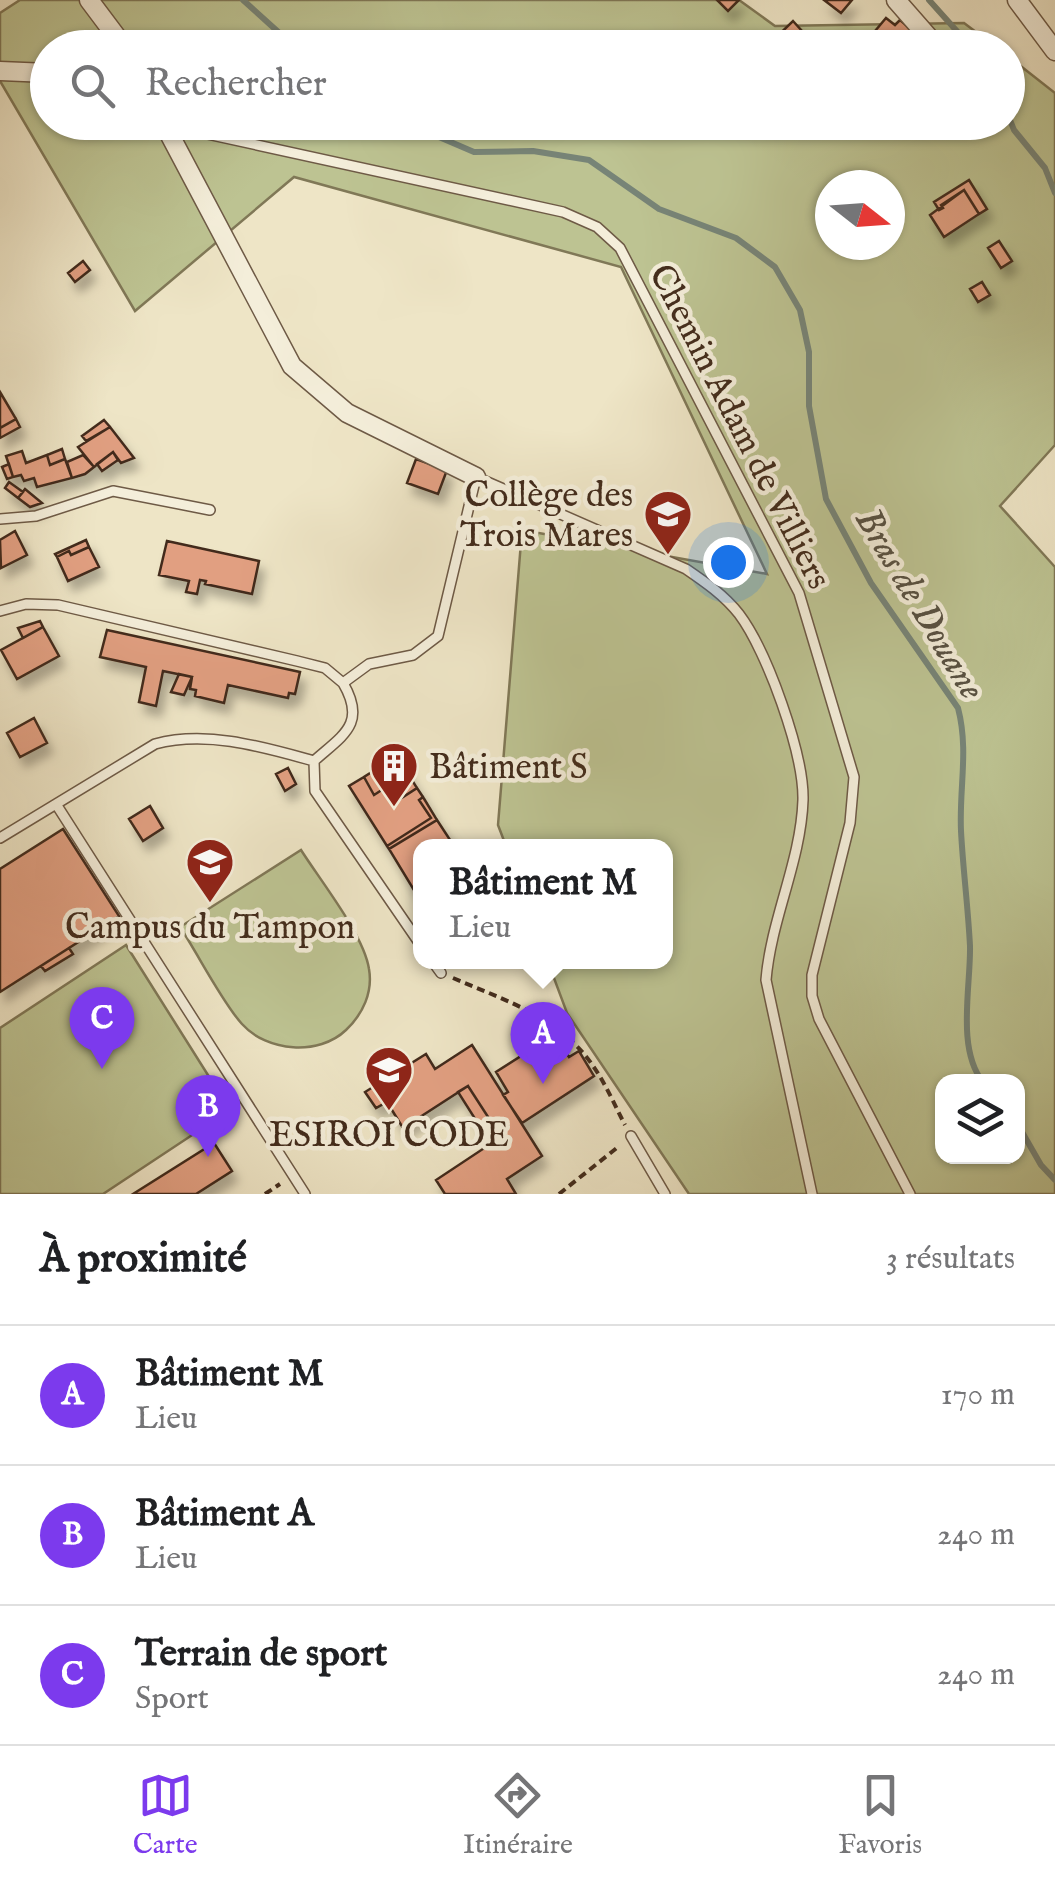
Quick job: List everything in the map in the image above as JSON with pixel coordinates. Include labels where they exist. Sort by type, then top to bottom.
[{"type":"street","points":[[89,0],[112,30]]},
{"type":"street","points":[[896,0],[922,30]]},
{"type":"street","points":[[1016,0],[1055,51]]},
{"type":"street","points":[[0,71],[30,72]]},
{"type":"street","points":[[171,140],[292,366],[347,413],[476,477]]},
{"type":"lane","name":"Chemin Adam de Villiers","points":[[239,140],[563,212],[597,227],[620,248],[800,593],[854,778],[850,823],[812,975],[812,996],[819,1019],[910,1194]]},
{"type":"lane","points":[[343,683],[368,664],[413,655],[438,636],[476,477],[686,569],[712,586],[738,613],[756,644],[792,736],[803,798],[800,828],[768,951],[766,980],[812,1194]]},
{"type":"lane","points":[[0,519],[36,516],[114,491],[210,510]]},
{"type":"lane","points":[[0,611],[26,604],[58,605],[325,668],[343,683],[353,700],[354,716],[349,728],[314,762],[316,791],[413,934]]},
{"type":"lane","points":[[0,838],[155,744],[180,737],[202,737],[314,762]]},
{"type":"lane","points":[[56,804],[305,1194]]},
{"type":"lane","points":[[437,969],[441,974]]},
{"type":"lane","points":[[631,1136],[665,1194]]},
{"type":"path","points":[[441,974],[537,1013],[560,1030],[590,1060],[631,1136],[559,1194]]},
{"type":"green space","points":[[20,0],[739,0],[775,26],[964,23],[973,30],[30,30],[30,132],[0,81],[0,13]]},
{"type":"green space","points":[[1025,69],[1055,93],[1055,445],[1000,506],[1055,567],[1055,1194],[689,1194],[567,1013],[551,969],[673,969],[673,839],[503,839],[498,825],[522,530],[767,574],[621,267],[294,177],[135,311],[35,140],[1025,140]]},
{"type":"green space","points":[[301,850],[359,940],[370,978],[365,1002],[346,1030],[322,1044],[293,1047],[265,1040],[242,1024],[180,927]]},
{"type":"green space","points":[[126,945],[230,1110],[103,1194],[0,1194],[0,1028]]},
{"type":"building","points":[[717,0],[739,0],[728,11]]},
{"type":"building","points":[[824,0],[852,0],[841,13]]},
{"type":"building","points":[[886,18],[895,25],[900,20],[912,30],[876,30]]},
{"type":"building","points":[[793,21],[801,30],[784,30]]},
{"type":"building","points":[[969,180],[987,209],[979,214],[964,190],[939,210],[934,202]]},
{"type":"building","points":[[964,190],[979,214],[944,237],[930,215]]},
{"type":"building","points":[[999,241],[1012,261],[1001,268],[988,248]]},
{"type":"building","points":[[83,261],[90,270],[75,282],[68,273]]},
{"type":"building","points":[[982,282],[990,295],[978,302],[970,289]]},
{"type":"building","points":[[0,392],[16,419],[0,428]]},
{"type":"building","points":[[16,419],[20,427],[0,438],[0,428]]},
{"type":"building","points":[[104,420],[110,427],[86,441],[82,436]]},
{"type":"building","points":[[110,427],[134,458],[121,463],[113,452],[94,467],[78,447]]},
{"type":"building","points":[[62,449],[65,459],[50,465],[47,455]]},
{"type":"building","points":[[22,451],[26,463],[47,455],[50,465],[65,459],[72,478],[37,487],[34,478],[24,481],[21,475],[13,477],[6,456]]},
{"type":"building","points":[[113,452],[118,460],[102,471],[97,464]]},
{"type":"building","points":[[83,455],[94,467],[72,478],[67,462]]},
{"type":"building","points":[[416,459],[447,470],[438,494],[407,483]]},
{"type":"building","points":[[9,464],[13,477],[7,479],[2,467]]},
{"type":"building","points":[[9,482],[23,492],[18,498],[5,488]]},
{"type":"building","points":[[25,489],[42,503],[30,507],[18,498]]},
{"type":"building","points":[[15,531],[27,555],[1,568],[0,540]]},
{"type":"building","points":[[86,540],[89,547],[71,555],[69,551],[57,557],[55,554]]},
{"type":"building","points":[[167,541],[259,561],[252,594],[200,580],[197,594],[186,592],[189,581],[159,575]]},
{"type":"building","points":[[89,547],[99,567],[68,581],[57,557]]},
{"type":"building","points":[[40,621],[43,627],[23,638],[18,628]]},
{"type":"building","points":[[43,627],[59,656],[17,679],[1,650]]},
{"type":"building","points":[[107,630],[300,672],[295,694],[289,693],[288,698],[228,685],[224,703],[195,696],[196,690],[190,689],[192,677],[163,671],[156,706],[139,702],[146,667],[100,657]]},
{"type":"building","points":[[179,674],[192,677],[184,695],[171,692]]},
{"type":"building","points":[[34,718],[47,743],[20,757],[7,733]]},
{"type":"building","points":[[397,756],[417,788],[400,799],[391,784],[374,795],[364,777]]},
{"type":"building","points":[[288,768],[296,784],[285,791],[276,774]]},
{"type":"building","name":"Bâtiment S","points":[[364,777],[374,795],[391,784],[400,799],[417,788],[423,797],[419,800],[431,818],[387,846],[349,786]]},
{"type":"building","points":[[423,797],[437,820],[389,849],[387,846],[431,818],[419,800]]},
{"type":"building","points":[[150,806],[163,828],[143,841],[129,819]]},
{"type":"building","name":"Bâtiment S","points":[[437,820],[449,839],[413,839],[413,888],[389,849]]},
{"type":"building","points":[[63,829],[119,916],[0,992],[0,869]]},
{"type":"building","points":[[69,948],[73,954],[45,971],[41,966]]},
{"type":"building","points":[[554,1035],[569,1057],[579,1051],[594,1076],[522,1123],[503,1095],[508,1092],[496,1072]]},
{"type":"building","points":[[472,1045],[542,1156],[507,1179],[516,1194],[445,1194],[436,1180],[501,1137],[468,1086],[403,1128],[387,1102],[376,1108],[365,1092],[426,1054],[435,1069]]},
{"type":"building","points":[[468,1086],[501,1137],[491,1144],[458,1092]]},
{"type":"building","points":[[214,1143],[232,1171],[196,1194],[133,1194]]},
{"type":"waterway","name":"Bras de Douane","points":[[243,0],[276,30]]},
{"type":"waterway","points":[[929,0],[956,30]]},
{"type":"waterway","name":"Bras de Douane","points":[[446,140],[474,152],[533,151],[589,160],[659,209],[736,238],[775,267],[800,310],[809,352],[809,406],[826,499],[871,583],[958,708],[963,739],[961,831],[970,946],[967,1035],[978,1074]]},
{"type":"waterway","points":[[1022,140],[1045,168],[1055,193]]},
{"type":"waterway","name":"Bras de Douane","points":[[1025,1137],[1055,1180]]},
{"type":"place","name":"Collège des Trois Mares","points":[[668,556]]},
{"type":"place","name":"Bâtiment S","points":[[394,808]]},
{"type":"place","name":"Campus du Tampon","points":[[210,904]]},
{"type":"place","name":"Terrain de sport","points":[[102,1069]]},
{"type":"place","name":"Bâtiment M","points":[[543,1084]]},
{"type":"place","name":"ESIROI CODE","points":[[389,1112]]},
{"type":"place","name":"Bâtiment A","points":[[208,1157]]}]
